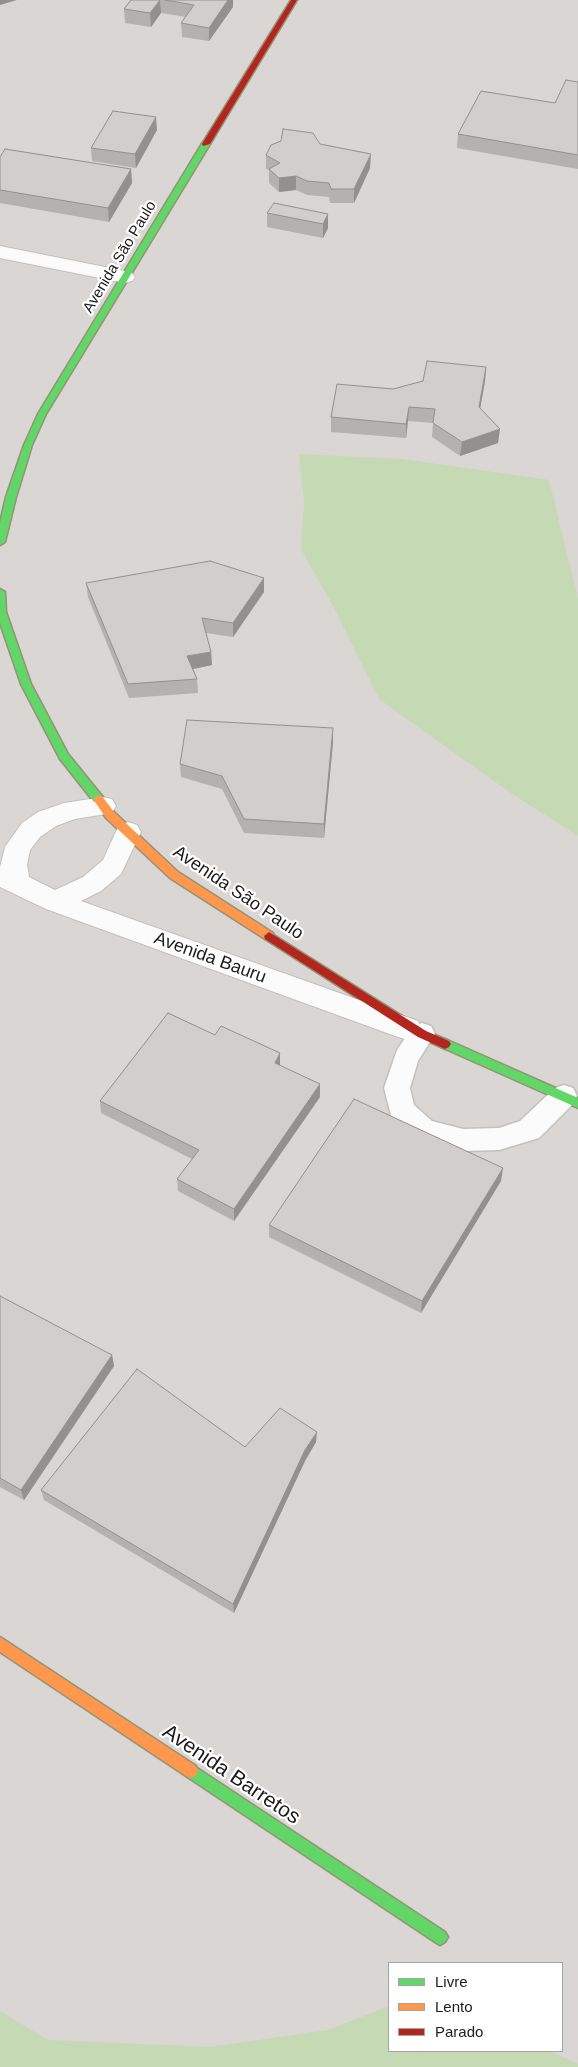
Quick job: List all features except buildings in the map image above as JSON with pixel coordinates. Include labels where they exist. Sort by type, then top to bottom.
[{"type":"street","name":"Avenida São Paulo","points":[[0,542],[11,497],[28,445],[42,414],[294,0]]},
{"type":"street","points":[[0,252],[125,277]]},
{"type":"street","name":"Avenida São Paulo","points":[[0,592],[1,612],[26,684],[64,756],[103,806],[174,876],[422,1034],[571,1100]]},
{"type":"street","points":[[8,880],[18,847],[31,830],[47,819],[73,810],[103,806]]},
{"type":"street","points":[[55,902],[92,884],[112,867],[128,832]]},
{"type":"street","name":"Avenida Bauru","points":[[8,880],[55,902],[422,1034]]},
{"type":"street","name":"Avenida Barretos","points":[[0,1644],[440,1937]]},
{"type":"lane","points":[[422,1034],[406,1058],[397,1088],[402,1111],[424,1130],[463,1140],[499,1139],[529,1130],[571,1100]]},
{"type":"shaded area","points":[[0,0],[578,0],[578,2067],[0,2067]]},
{"type":"green space","points":[[299,454],[402,459],[549,480],[578,599],[578,836],[511,793],[379,699],[334,608],[301,549],[304,500]]},
{"type":"green space","points":[[388,2006],[388,2052],[552,2052],[578,2064],[578,2067],[0,2067],[0,2011],[48,2040],[210,2047],[328,2030]]},
{"type":"traffic: fast","points":[[0,542],[11,497],[28,445],[42,414],[206,144]]},
{"type":"traffic: fast","points":[[0,592],[1,612],[26,684],[64,756],[98,799]]},
{"type":"traffic: fast","points":[[445,1044],[578,1103]]},
{"type":"traffic: fast","points":[[191,1771],[440,1937]]},
{"type":"traffic: slow","points":[[98,799],[110,815],[174,875],[269,936]]},
{"type":"traffic: slow","points":[[0,1644],[191,1771]]},
{"type":"traffic: jam","points":[[206,144],[294,0]]},
{"type":"traffic: jam","points":[[269,936],[422,1034],[445,1044]]}]
